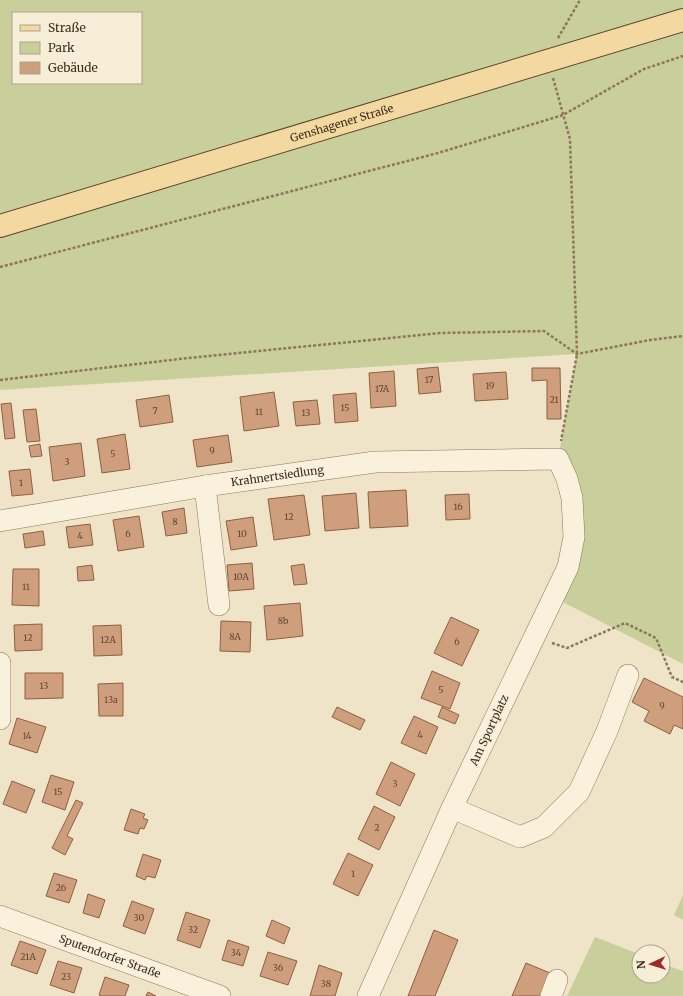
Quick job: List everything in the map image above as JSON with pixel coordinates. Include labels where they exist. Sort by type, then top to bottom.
[{"type":"main road","name":"Genshagener Straße","points":[[0,226],[548,62],[683,20]]},
{"type":"street","name":"Krahnertsiedlung","points":[[0,521],[205,486],[375,462],[558,459]]},
{"type":"street","name":"Am Sportplatz","points":[[368,996],[452,808],[568,567],[574,537],[572,498],[567,479],[558,459]]},
{"type":"street","points":[[205,486],[219,605]]},
{"type":"street","points":[[0,663],[0,719]]},
{"type":"street","points":[[452,808],[520,837],[544,827],[580,792],[628,675]]},
{"type":"street","name":"Sputendorfer Straße","points":[[0,916],[220,996]]},
{"type":"path","points":[[558,459],[577,354],[570,139],[548,62],[555,44],[580,0]]},
{"type":"path","points":[[0,267],[438,153],[563,115],[644,69],[683,56]]},
{"type":"path","points":[[0,380],[188,358],[441,333],[544,331],[577,354],[650,340],[683,336]]},
{"type":"path","points":[[533,637],[567,648],[624,623],[656,638],[672,677],[683,682]]},
{"type":"green space","points":[[0,0],[683,0],[683,664],[553,597],[574,537],[558,459],[577,354],[0,390]]},
{"type":"green space","points":[[683,895],[683,920],[674,915]]},
{"type":"green space","points":[[595,937],[631,951],[631,984],[671,984],[671,967],[683,971],[683,996],[567,996]]},
{"type":"building","points":[[438,367],[441,392],[419,394],[417,369]]},
{"type":"building","points":[[532,368],[560,368],[561,419],[547,419],[547,380],[532,381]]},
{"type":"building","points":[[394,371],[396,406],[371,408],[369,373]]},
{"type":"building","points":[[506,372],[508,399],[475,401],[473,374]]},
{"type":"building","points":[[274,392],[279,426],[244,431],[240,397]]},
{"type":"building","points":[[356,393],[358,421],[335,423],[333,395]]},
{"type":"building","points":[[169,395],[173,422],[140,427],[136,400]]},
{"type":"building","points":[[317,400],[320,424],[296,426],[293,402]]},
{"type":"building","points":[[11,403],[15,438],[5,439],[1,404]]},
{"type":"building","points":[[36,409],[40,441],[27,442],[23,410]]},
{"type":"building","points":[[125,434],[130,469],[102,473],[97,439]]},
{"type":"building","points":[[228,435],[232,462],[197,467],[193,440]]},
{"type":"building","points":[[81,443],[85,476],[53,481],[49,447]]},
{"type":"building","points":[[40,444],[42,456],[31,457],[29,446]]},
{"type":"building","points":[[30,469],[33,494],[12,496],[9,471]]},
{"type":"building","points":[[406,490],[408,526],[370,528],[368,492]]},
{"type":"building","points":[[356,493],[359,528],[325,531],[322,496]]},
{"type":"building","points":[[469,494],[470,519],[446,520],[445,495]]},
{"type":"building","points":[[304,495],[310,535],[274,540],[268,499]]},
{"type":"building","points":[[184,508],[187,533],[166,536],[162,512]]},
{"type":"building","points":[[139,516],[144,547],[118,551],[113,520]]},
{"type":"building","points":[[253,517],[257,546],[231,550],[226,521]]},
{"type":"building","points":[[90,524],[93,545],[69,548],[66,527]]},
{"type":"building","points":[[43,531],[45,545],[25,548],[23,534]]},
{"type":"building","points":[[252,563],[254,589],[229,591],[227,565]]},
{"type":"building","points":[[304,564],[307,584],[294,585],[291,566]]},
{"type":"building","points":[[92,565],[94,580],[78,581],[77,567]]},
{"type":"building","points":[[13,569],[39,569],[39,606],[12,605]]},
{"type":"building","points":[[300,603],[303,636],[267,640],[264,606]]},
{"type":"building","points":[[451,617],[479,630],[462,666],[434,653]]},
{"type":"building","points":[[221,621],[251,622],[250,652],[220,651]]},
{"type":"building","points":[[42,624],[42,650],[15,651],[14,625]]},
{"type":"building","points":[[121,625],[122,655],[94,656],[93,626]]},
{"type":"building","points":[[432,671],[460,683],[450,709],[421,698]]},
{"type":"building","points":[[25,673],[63,673],[63,698],[25,699]]},
{"type":"building","points":[[644,678],[683,697],[683,729],[674,725],[670,734],[644,721],[649,711],[632,702]]},
{"type":"building","points":[[123,683],[123,716],[99,716],[98,684]]},
{"type":"building","points":[[337,707],[365,720],[360,730],[332,717]]},
{"type":"building","points":[[442,707],[459,715],[455,724],[438,717]]},
{"type":"building","points":[[414,716],[438,727],[426,754],[401,743]]},
{"type":"building","points":[[17,718],[46,727],[37,753],[9,744]]},
{"type":"building","points":[[391,762],[415,774],[400,806],[376,794]]},
{"type":"building","points":[[51,775],[74,782],[65,810],[42,802]]},
{"type":"building","points":[[12,781],[35,790],[26,813],[3,804]]},
{"type":"building","points":[[76,800],[83,803],[67,836],[73,839],[65,855],[52,848]]},
{"type":"building","points":[[374,806],[395,817],[379,850],[358,839]]},
{"type":"building","points":[[131,809],[145,814],[143,818],[148,820],[144,829],[140,828],[138,834],[124,830]]},
{"type":"building","points":[[348,853],[373,865],[358,896],[333,884]]},
{"type":"building","points":[[143,854],[161,860],[155,878],[147,876],[145,880],[136,876]]},
{"type":"building","points":[[54,873],[77,880],[69,903],[46,896]]},
{"type":"building","points":[[88,894],[105,900],[99,918],[83,913]]},
{"type":"building","points":[[132,901],[154,909],[145,934],[123,926]]},
{"type":"building","points":[[186,912],[210,920],[200,948],[177,940]]},
{"type":"building","points":[[272,920],[290,928],[284,944],[266,936]]},
{"type":"building","points":[[434,930],[458,940],[435,996],[408,996]]},
{"type":"building","points":[[228,940],[249,947],[243,966],[222,960]]},
{"type":"building","points":[[20,941],[46,950],[37,974],[11,965]]},
{"type":"building","points":[[268,952],[297,961],[288,985],[260,976]]},
{"type":"building","points":[[58,961],[82,968],[74,993],[50,985]]},
{"type":"building","points":[[526,963],[550,973],[541,996],[512,996]]},
{"type":"building","points":[[319,965],[342,973],[335,996],[310,996]]},
{"type":"building","points":[[105,977],[129,985],[125,996],[99,995]]},
{"type":"building","points":[[148,992],[156,996],[146,996]]}]
